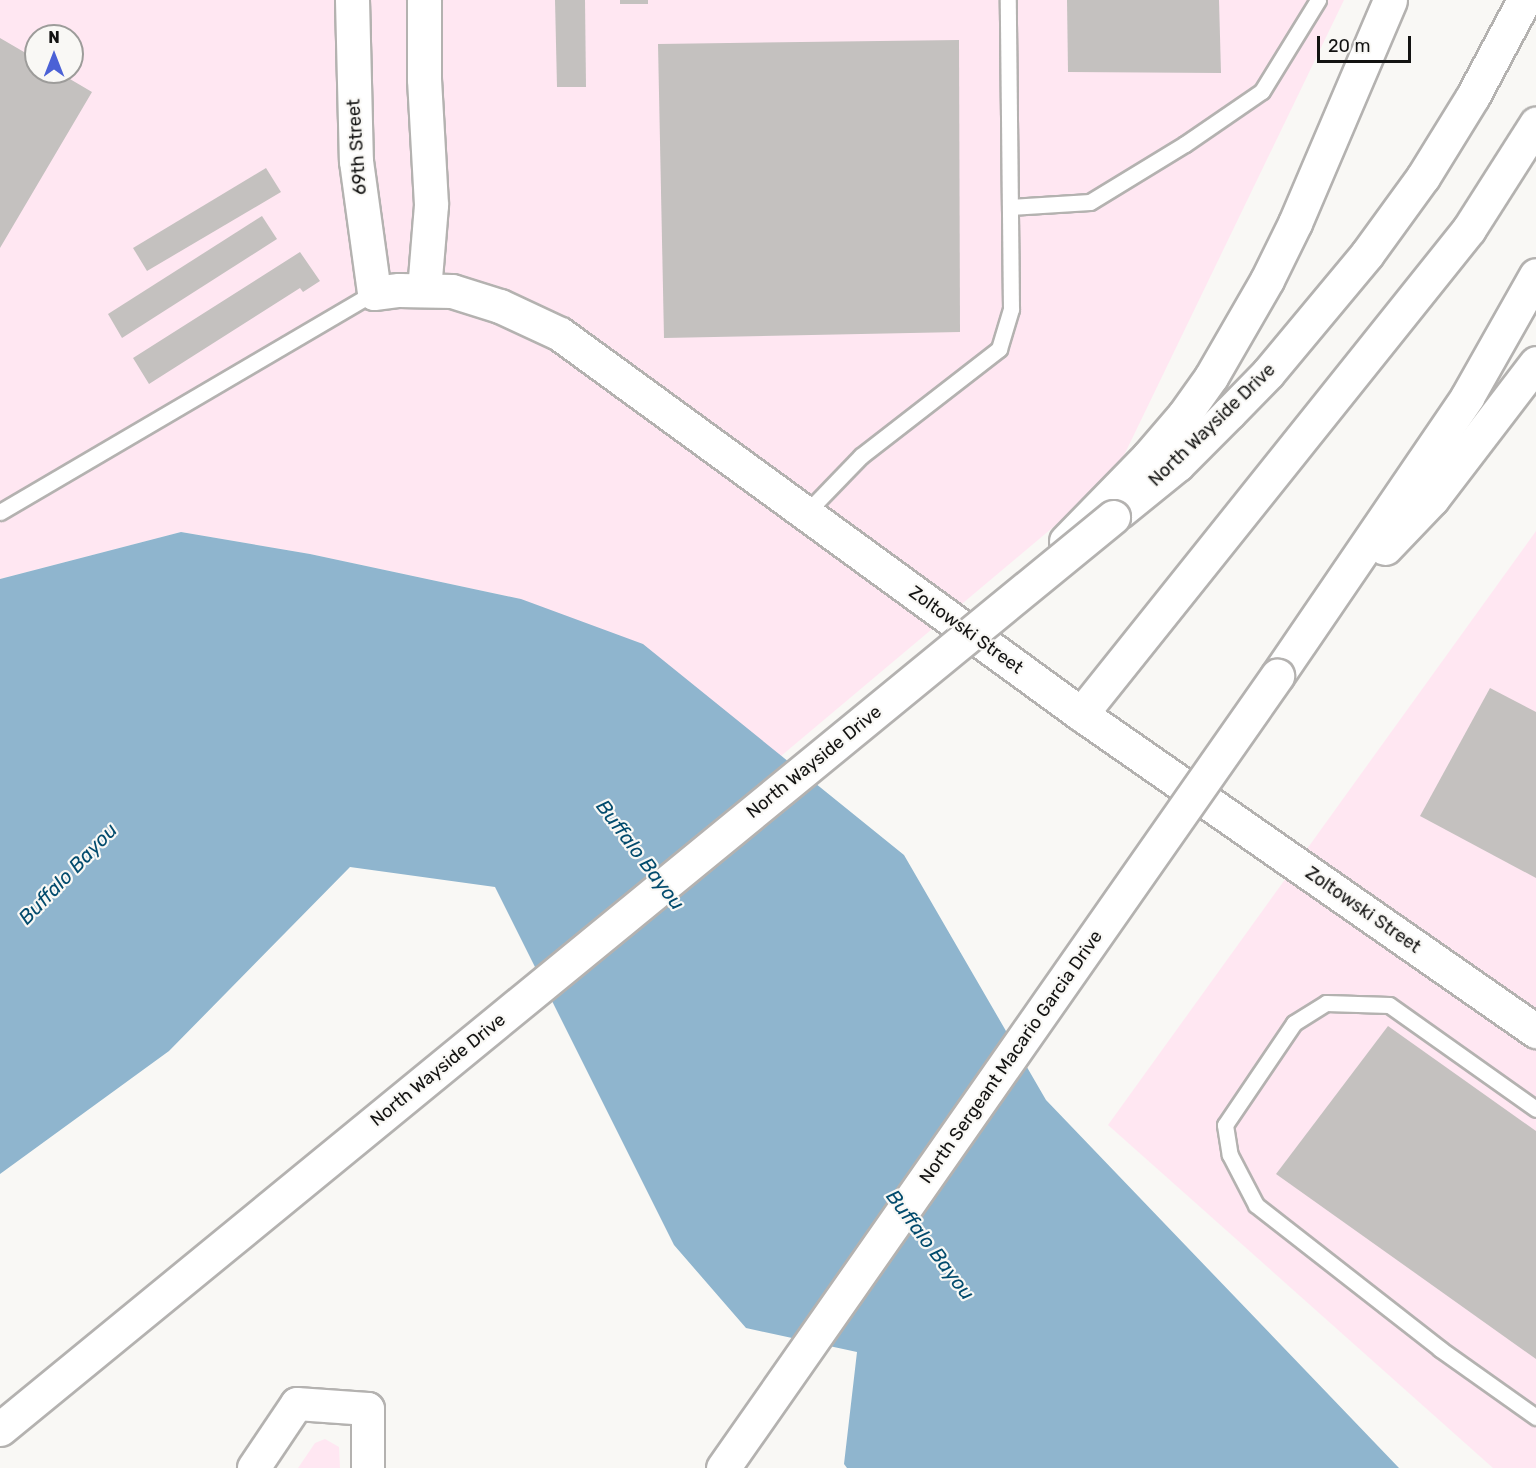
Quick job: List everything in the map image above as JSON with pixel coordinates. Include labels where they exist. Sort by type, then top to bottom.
[{"type":"main road","points":[[424,0],[424,79],[431,205],[424,290]]},
{"type":"main road","points":[[1110,508],[1184,415],[1211,377],[1267,280],[1329,147],[1390,0]]},
{"type":"main road","name":"North Wayside Drive","points":[[0,1429],[997,612],[1110,508],[1177,465],[1275,364],[1367,254],[1435,157],[1473,96],[1524,0]]},
{"type":"main road","name":"69th Street","points":[[351,4],[356,161],[374,293]]},
{"type":"main road","points":[[1081,714],[1469,229],[1536,124]]},
{"type":"main road","points":[[1320,617],[1467,397],[1536,275]]},
{"type":"main road","name":"Zoltowski Street","points":[[374,293],[452,291],[500,306],[560,334],[1081,714],[1536,1031]]},
{"type":"main road","points":[[1320,617],[1432,499],[1536,363]]},
{"type":"main road","name":"North Sergeant Macario Garcia Drive","points":[[723,1468],[1320,617]]},
{"type":"street","points":[[254,1468],[297,1404],[368,1409],[368,1468]]},
{"type":"lane","points":[[806,513],[861,456],[999,349],[1011,309],[1008,0]]},
{"type":"lane","points":[[1010,207],[1090,202],[1185,144],[1262,91],[1318,0]]},
{"type":"lane","points":[[0,512],[374,293]]},
{"type":"lane","points":[[1536,1108],[1389,1005],[1326,1003],[1294,1023],[1225,1125],[1230,1155],[1256,1205],[1440,1349],[1536,1417]]},
{"type":"shaded area","points":[[0,0],[1344,0],[1114,476],[781,756],[521,599],[310,554],[181,532],[0,579]]},
{"type":"shaded area","points":[[1536,531],[1536,1468],[1493,1468],[1108,1125]]},
{"type":"shaded area","points":[[325,1439],[339,1447],[340,1468],[298,1468],[315,1443]]},
{"type":"water","name":"Buffalo Bayou","points":[[181,532],[310,554],[521,599],[643,644],[904,855],[1046,1100],[1399,1468],[847,1468],[844,1464],[857,1352],[746,1328],[674,1245],[495,887],[350,867],[169,1051],[0,1174],[0,579]]},
{"type":"building","points":[[555,0],[585,0],[586,87],[557,87]]},
{"type":"building","points":[[620,0],[648,0],[648,4],[620,4]]},
{"type":"building","points":[[1067,0],[1219,0],[1221,73],[1068,72]]},
{"type":"building","points":[[0,38],[24,52],[24,84],[78,84],[92,92],[0,248]]},
{"type":"building","points":[[959,40],[960,332],[664,338],[658,44]]},
{"type":"building","points":[[266,168],[281,192],[147,271],[133,248]]},
{"type":"building","points":[[262,216],[277,239],[122,338],[108,314]]},
{"type":"building","points":[[300,252],[320,281],[303,292],[300,288],[149,384],[133,358]]},
{"type":"building","points":[[1490,688],[1536,712],[1536,878],[1420,816]]},
{"type":"building","points":[[1388,1026],[1536,1131],[1536,1359],[1276,1174]]}]
